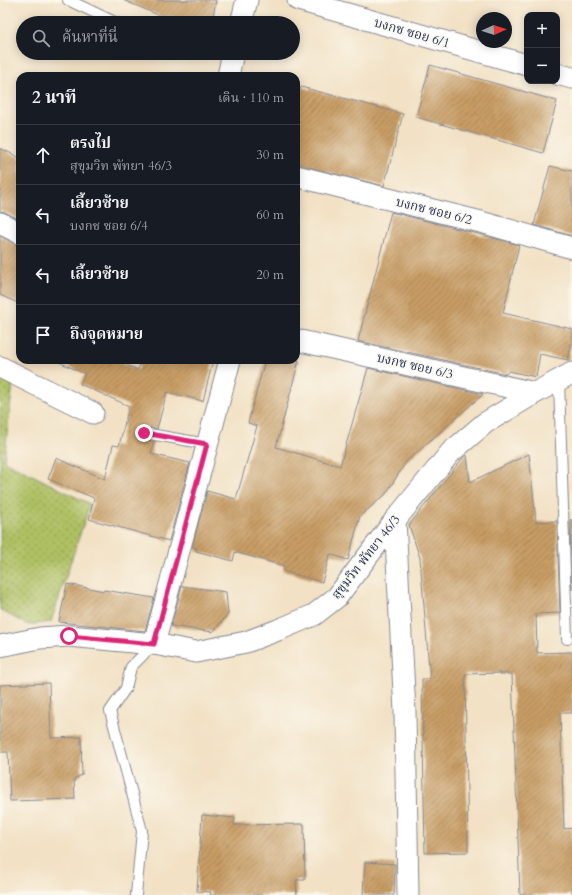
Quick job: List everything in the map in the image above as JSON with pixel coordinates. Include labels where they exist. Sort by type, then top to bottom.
[{"type":"street","points":[[243,16],[247,0]]},
{"type":"street","name":"บงกช ซอย 6/1","points":[[298,0],[524,64]]},
{"type":"street","points":[[229,72],[232,60]]},
{"type":"street","points":[[560,75],[572,78]]},
{"type":"street","name":"บงกช ซอย 6/2","points":[[300,177],[481,222],[572,248]]},
{"type":"street","points":[[0,223],[16,231]]},
{"type":"street","name":"บงกช ซอย 6/3","points":[[300,341],[535,393]]},
{"type":"street","points":[[154,644],[229,364]]},
{"type":"street","points":[[0,367],[93,413]]},
{"type":"street","name":"สุขุมวิท พัทยา 46/3","points":[[0,646],[40,638],[69,636],[154,644],[196,652],[246,642],[314,615],[337,597],[395,520],[451,452],[484,423],[535,393],[566,377]]},
{"type":"street","points":[[395,520],[405,712],[408,895]]},
{"type":"lane","points":[[68,0],[102,16]]},
{"type":"lane","points":[[566,377],[567,639]]},
{"type":"lane","points":[[144,433],[207,444]]},
{"type":"lane","points":[[136,895],[142,831],[110,711],[126,688],[131,667],[154,644]]},
{"type":"green space","points":[[0,377],[13,383],[4,461],[90,504],[51,622],[28,625],[0,610]]},
{"type":"building","points":[[123,0],[216,0],[213,16],[161,16]]},
{"type":"building","points":[[430,65],[557,101],[543,153],[416,117]]},
{"type":"building","points":[[301,87],[403,114],[384,186],[300,165]]},
{"type":"building","points":[[0,148],[16,156],[16,218],[0,211]]},
{"type":"building","points":[[550,166],[572,171],[572,236],[534,225]]},
{"type":"building","points":[[391,212],[519,245],[503,313],[572,329],[572,341],[568,360],[540,354],[536,377],[509,371],[506,374],[358,341]]},
{"type":"building","points":[[0,236],[16,244],[16,302],[0,295]]},
{"type":"building","points":[[64,364],[125,364],[138,370],[140,364],[212,364],[203,401],[167,392],[157,429],[142,427],[138,432],[140,438],[154,441],[151,454],[190,463],[169,541],[89,519],[94,498],[48,479],[56,458],[105,479],[113,445],[119,446],[129,406],[80,384],[85,374]]},
{"type":"building","points":[[264,364],[298,364],[276,447],[340,466],[368,368],[483,394],[406,462],[385,495],[360,516],[348,560],[330,554],[322,582],[283,571],[284,566],[235,552],[233,561],[196,551],[197,548],[192,547],[207,491],[236,499],[257,426],[248,423]]},
{"type":"building","points":[[529,454],[536,522],[557,521],[560,613],[536,614],[537,653],[572,652],[572,713],[560,713],[564,829],[572,828],[572,895],[520,895],[512,674],[465,674],[468,852],[425,853],[422,679],[430,679],[420,558],[409,525],[462,459],[467,455],[470,482]]},
{"type":"building","points":[[570,520],[572,520],[572,590]]},
{"type":"building","points":[[67,584],[154,598],[145,631],[59,622]]},
{"type":"building","points":[[182,586],[226,592],[228,614],[213,632],[171,626]]},
{"type":"building","points":[[49,683],[51,738],[81,737],[82,775],[74,779],[75,799],[10,801],[8,752],[0,752],[0,685]]},
{"type":"building","points":[[202,815],[235,818],[234,825],[304,824],[305,880],[296,880],[297,895],[210,895],[211,892],[197,891]]},
{"type":"building","points":[[365,862],[395,864],[394,895],[363,895]]},
{"type":"route","points":[[69,636],[154,644],[207,444],[144,433]]}]
